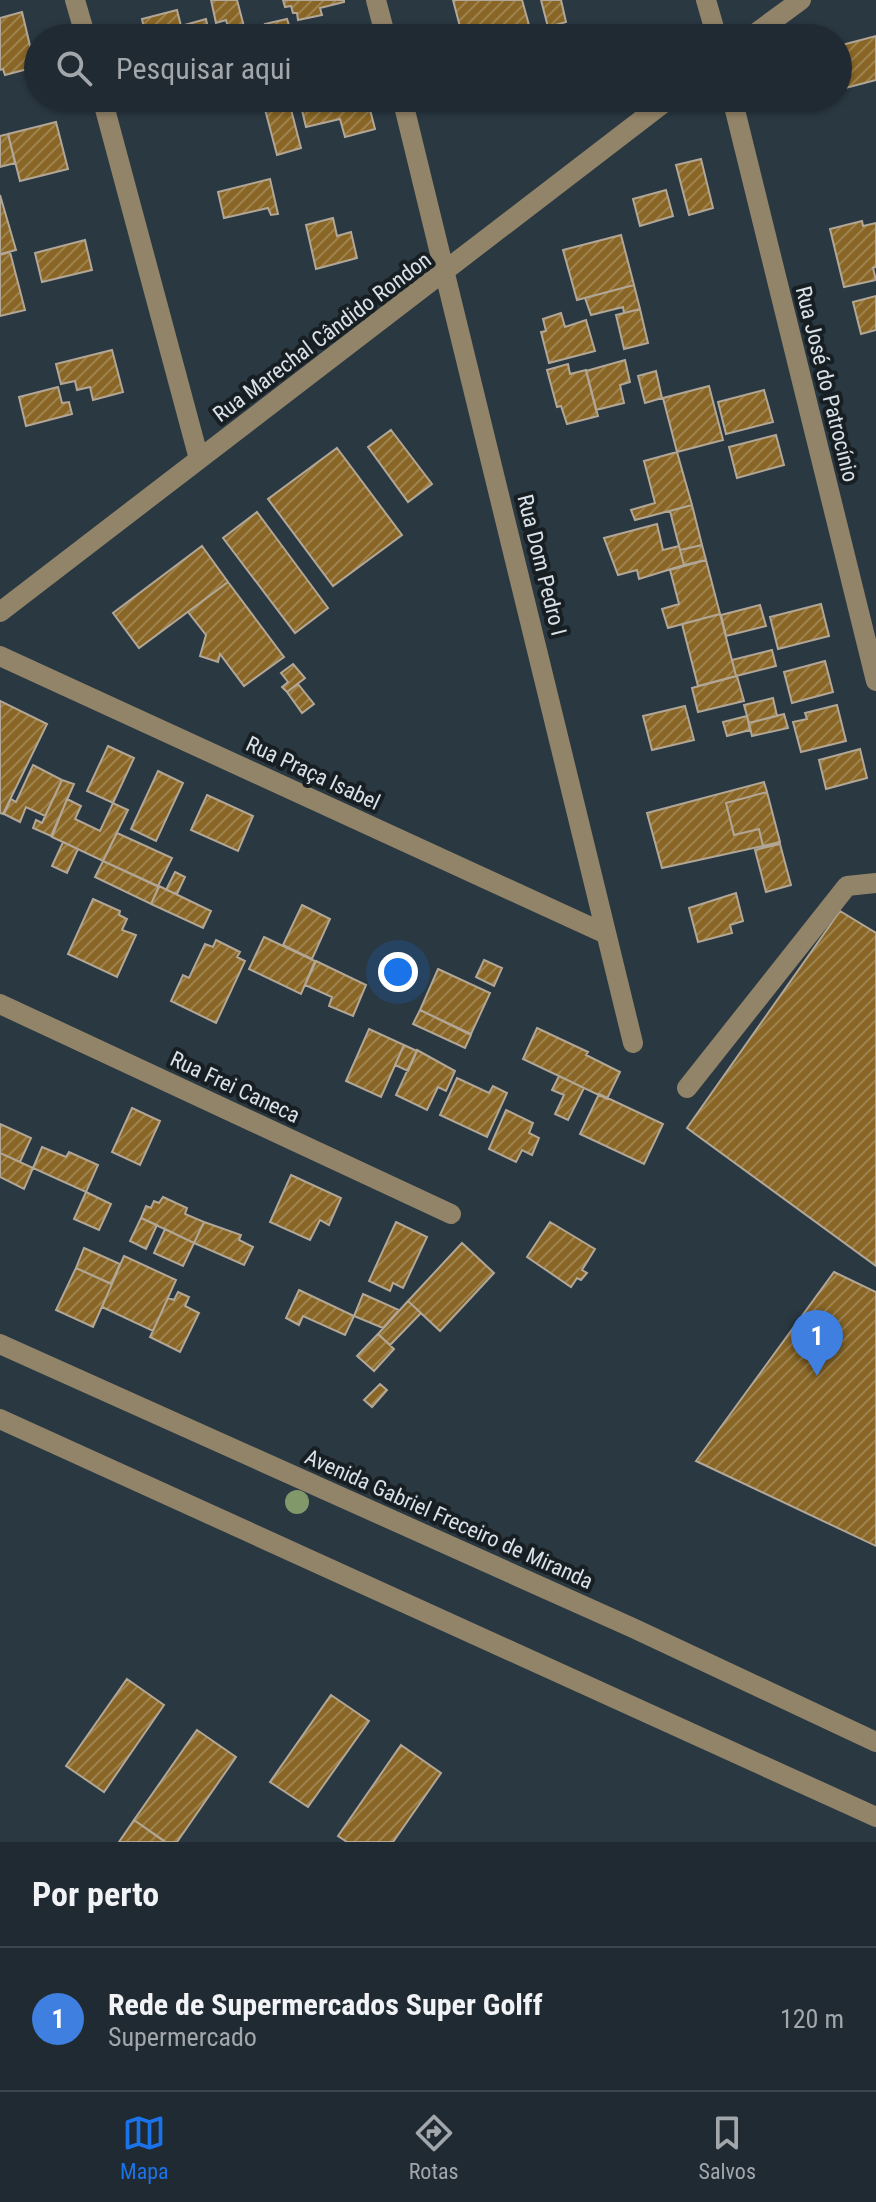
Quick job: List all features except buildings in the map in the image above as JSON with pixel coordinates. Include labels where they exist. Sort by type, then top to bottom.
[{"type":"street","points":[[75,0],[82,24]]},
{"type":"street","points":[[376,0],[382,24]]},
{"type":"street","points":[[706,0],[713,24]]},
{"type":"street","points":[[768,24],[801,0]]},
{"type":"street","points":[[106,112],[199,459]]},
{"type":"street","name":"Rua Dom Pedro I","points":[[406,112],[633,1043]]},
{"type":"street","name":"Rua Marechal Cândido Rondon","points":[[0,612],[447,273],[652,112]]},
{"type":"street","name":"Rua José do Patrocínio","points":[[735,112],[876,681]]},
{"type":"street","name":"Rua Praça Isabel","points":[[0,656],[606,934]]},
{"type":"street","points":[[687,1088],[847,886],[876,883]]},
{"type":"street","name":"Rua Frei Caneca","points":[[0,1004],[451,1214]]},
{"type":"street","name":"Avenida Gabriel Freceiro de Miranda","points":[[0,1344],[619,1621],[876,1742]]},
{"type":"street","points":[[0,1419],[876,1817]]},
{"type":"place","name":"Rede de Supermercados Super Golff","points":[[817,1376]]}]
